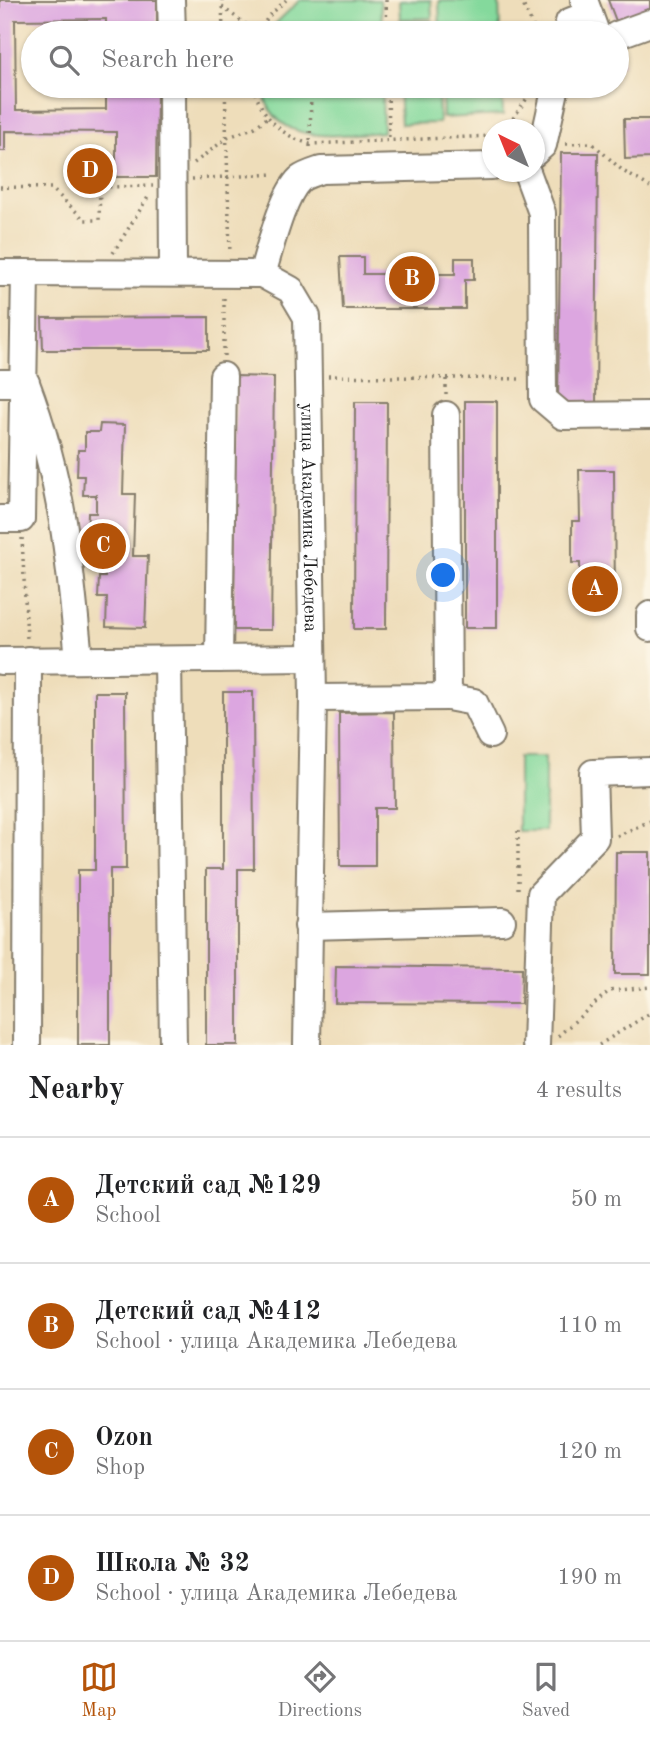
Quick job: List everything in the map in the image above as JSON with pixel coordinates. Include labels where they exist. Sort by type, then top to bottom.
[{"type":"street","points":[[171,0],[172,21]]},
{"type":"street","points":[[572,21],[590,16]]},
{"type":"street","points":[[629,31],[650,23]]},
{"type":"street","points":[[171,98],[167,183],[173,272]]},
{"type":"street","points":[[545,136],[553,98]]},
{"type":"street","points":[[10,519],[13,273],[262,274],[289,196],[305,177],[321,170],[482,166]]},
{"type":"street","points":[[531,182],[542,213],[543,399],[564,416],[650,415]]},
{"type":"street","name":"улица Академика Лебедева","points":[[262,274],[291,290],[307,317],[313,698],[307,1045]]},
{"type":"street","points":[[219,659],[223,376]]},
{"type":"street","points":[[13,383],[47,441],[69,548],[79,660]]},
{"type":"street","points":[[446,415],[448,697]]},
{"type":"street","points":[[650,615],[650,628]]},
{"type":"street","points":[[0,661],[311,658]]},
{"type":"street","points":[[27,1045],[28,660]]},
{"type":"street","points":[[168,660],[173,1045]]},
{"type":"street","points":[[313,698],[448,697],[474,702],[490,735]]},
{"type":"street","points":[[536,1045],[541,894],[595,838],[593,773],[650,771]]},
{"type":"street","points":[[307,926],[502,921]]},
{"type":"path","points":[[222,0],[223,21]]},
{"type":"path","points":[[266,21],[285,0]]},
{"type":"path","points":[[386,0],[387,21]]},
{"type":"path","points":[[521,0],[531,21]]},
{"type":"path","points":[[222,7],[241,21]]},
{"type":"path","points":[[225,98],[231,274]]},
{"type":"path","points":[[259,98],[268,117],[288,136],[310,145],[482,137]]},
{"type":"path","points":[[0,187],[51,188],[85,220],[99,220],[100,187],[229,177],[292,174],[305,177],[310,145],[311,98]]},
{"type":"path","points":[[388,98],[389,142]]},
{"type":"path","points":[[515,119],[527,98]]},
{"type":"path","points":[[101,272],[167,183],[227,138],[255,127],[268,117]]},
{"type":"path","points":[[592,143],[623,172],[650,187]]},
{"type":"path","points":[[223,376],[224,313]]},
{"type":"path","points":[[310,376],[501,379]]},
{"type":"path","points":[[10,519],[28,660]]},
{"type":"path","points":[[595,838],[619,836],[650,821]]},
{"type":"path","points":[[518,831],[518,899]]},
{"type":"path","points":[[548,1045],[609,991],[650,988]]},
{"type":"path","points":[[598,1045],[650,1013]]},
{"type":"green space","points":[[300,0],[380,0],[382,21],[278,21]]},
{"type":"green space","points":[[431,0],[432,18],[400,19],[399,1]]},
{"type":"green space","points":[[499,0],[500,21],[440,21],[439,1]]},
{"type":"green space","points":[[266,98],[382,98],[383,132],[309,134],[293,129],[279,120],[268,106]]},
{"type":"green space","points":[[400,98],[438,98],[439,123],[401,124]]},
{"type":"green space","points":[[442,98],[502,98],[503,115],[443,118]]},
{"type":"green space","points":[[518,757],[545,757],[545,831],[518,831]]},
{"type":"building","points":[[0,0],[157,0],[157,21],[15,20],[16,110],[106,109],[106,98],[157,98],[156,177],[116,177],[116,132],[5,131],[5,151],[0,151]]},
{"type":"building","points":[[608,0],[650,0],[650,10],[616,21]]},
{"type":"building","points":[[624,119],[650,119],[650,158],[625,159]]},
{"type":"building","points":[[561,153],[598,153],[596,407],[558,407]]},
{"type":"building","points":[[340,257],[363,257],[363,274],[455,274],[455,258],[474,258],[474,280],[465,280],[465,309],[343,309]]},
{"type":"building","points":[[209,317],[209,350],[43,350],[42,318]]},
{"type":"building","points":[[236,376],[274,377],[271,630],[234,630]]},
{"type":"building","points":[[465,401],[497,401],[497,628],[465,628]]},
{"type":"building","points":[[355,402],[387,402],[386,629],[354,629]]},
{"type":"building","points":[[100,424],[125,425],[123,494],[135,494],[133,556],[148,556],[145,628],[106,627],[107,598],[98,598],[99,577],[105,577],[105,559],[95,558],[95,539],[87,539],[88,513],[96,513],[96,495],[83,495],[84,476],[77,476],[78,450],[85,450],[85,432],[99,432]]},
{"type":"building","points":[[579,470],[614,470],[615,605],[580,605],[580,563],[572,563],[572,521],[580,521]]},
{"type":"building","points":[[95,692],[125,692],[126,869],[110,869],[110,1045],[78,1045],[78,870],[95,870]]},
{"type":"building","points":[[223,692],[253,692],[254,869],[238,869],[238,1045],[206,1045],[206,869],[223,869]]},
{"type":"building","points":[[394,712],[395,808],[375,808],[375,866],[340,866],[339,713]]},
{"type":"building","points":[[616,852],[650,852],[650,974],[615,974]]},
{"type":"building","points":[[336,966],[522,968],[521,1004],[335,1003]]},
{"type":"place","name":"Школа № 32","points":[[90,171]]},
{"type":"place","name":"Детский сад №412","points":[[412,279]]},
{"type":"place","name":"Ozon","points":[[103,546]]},
{"type":"place","name":"Детский сад №129","points":[[595,589]]}]
